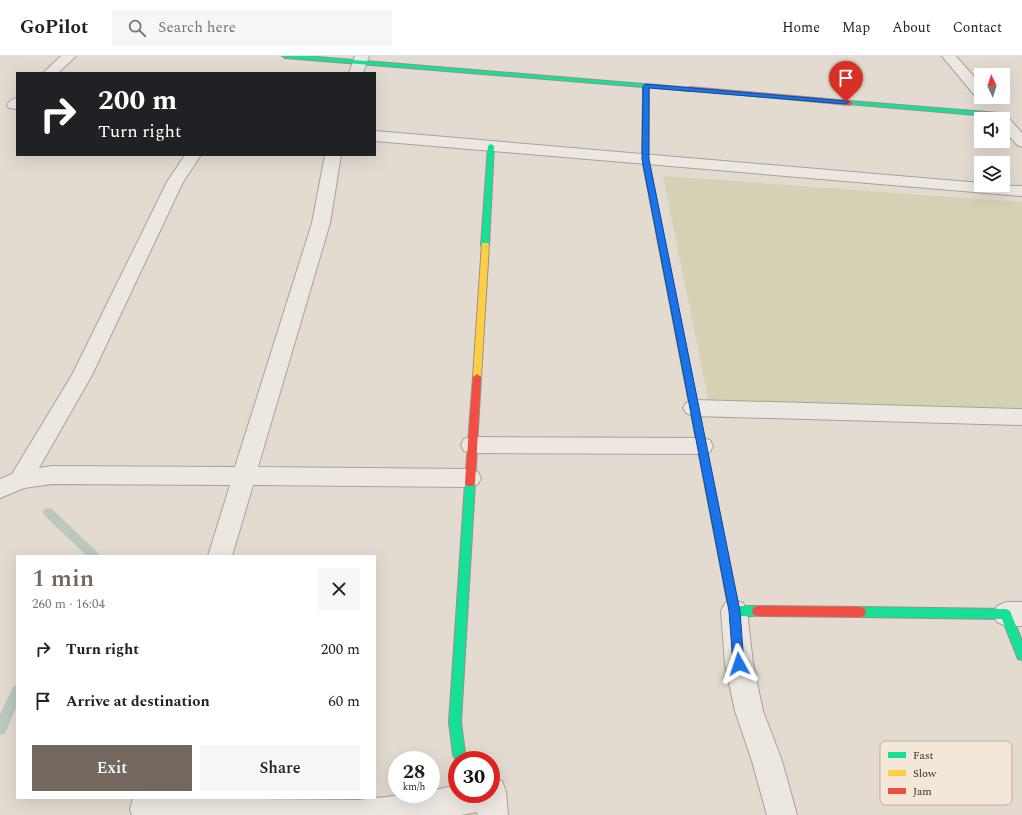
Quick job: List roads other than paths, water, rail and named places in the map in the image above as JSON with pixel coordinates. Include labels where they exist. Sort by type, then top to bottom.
[{"type":"street","points":[[51,72],[69,56]]},
{"type":"street","points":[[285,56],[359,64],[646,86],[974,115]]},
{"type":"street","points":[[949,56],[974,86]]},
{"type":"street","points":[[646,86],[645,159],[734,611],[739,664],[749,711],[767,761],[782,815]]},
{"type":"street","points":[[990,104],[997,112]]},
{"type":"street","points":[[1010,128],[1022,142]]},
{"type":"street","points":[[376,136],[1022,191]]},
{"type":"street","points":[[458,751],[454,722],[491,146]]},
{"type":"street","points":[[20,480],[82,375],[175,182],[192,156]]},
{"type":"street","points":[[220,555],[321,223],[333,156]]},
{"type":"street","points":[[694,408],[1022,417]]},
{"type":"street","points":[[472,445],[702,446]]},
{"type":"street","points":[[0,489],[20,480],[52,474],[470,478]]},
{"type":"street","points":[[734,611],[1014,614],[1022,654]]},
{"type":"street","points":[[148,799],[145,808],[358,815],[405,812],[460,803]]},
{"type":"waterway","points":[[48,512],[93,555]]},
{"type":"waterway","points":[[0,729],[16,693]]}]
